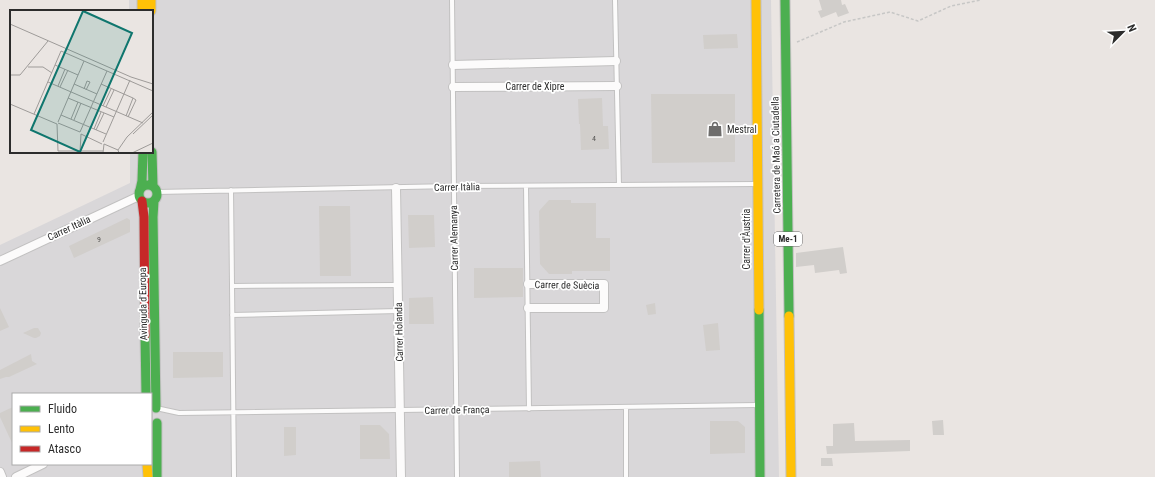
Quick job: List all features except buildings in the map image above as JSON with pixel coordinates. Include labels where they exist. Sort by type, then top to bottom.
[{"type":"street","name":"Carrer d'Àustria","points":[[756,0],[760,477]]},
{"type":"street","name":"Carretera de Maó a Ciutadella","points":[[785,0],[791,477]]},
{"type":"street","points":[[452,65],[616,61]]},
{"type":"street","name":"Carrer de Xipre","points":[[453,87],[617,86]]},
{"type":"street","name":"Avinguda d'Europa","points":[[142,153],[142,181],[140,195],[144,217],[146,393]]},
{"type":"street","name":"Avinguda d'Europa","points":[[152,153],[155,193],[153,217],[154,407],[159,410],[161,415],[161,418],[154,424],[157,477]]},
{"type":"street","points":[[146,185],[155,193],[147,203],[140,195],[146,185]]},
{"type":"street","name":"Carrer Holanda","points":[[396,188],[401,477]]},
{"type":"street","name":"Carrer Itàlia","points":[[0,261],[140,195]]},
{"type":"street","name":"Carrer de Suècia","points":[[528,284],[604,284],[604,308],[528,308]]},
{"type":"street","points":[[16,477],[41,465]]},
{"type":"street","points":[[148,465],[148,477]]},
{"type":"street","points":[[0,472],[2,477]]},
{"type":"lane","name":"Carrer Alemanya","points":[[452,0],[457,477]]},
{"type":"lane","points":[[616,0],[619,185]]},
{"type":"lane","name":"Carrer Itàlia","points":[[155,193],[231,190],[454,186],[757,184]]},
{"type":"lane","name":"Carrer de Suècia","points":[[526,186],[530,409]]},
{"type":"lane","points":[[231,190],[234,477]]},
{"type":"lane","points":[[232,286],[398,286]]},
{"type":"lane","points":[[232,315],[398,311]]},
{"type":"lane","name":"Carrer de França","points":[[154,407],[179,413],[759,405]]},
{"type":"lane","points":[[626,407],[626,477]]},
{"type":"path","points":[[786,47],[844,22],[890,12],[918,21],[951,6],[981,0]]},
{"type":"shaded area","points":[[129,0],[771,0],[779,477],[0,477],[0,245],[130,183],[130,153],[153,153],[153,10],[129,10]]},
{"type":"traffic: fast","points":[[785,0],[789,316]]},
{"type":"traffic: fast","points":[[140,190],[142,181],[143,153]]},
{"type":"traffic: fast","points":[[152,153],[153,186]]},
{"type":"traffic: fast","points":[[144,185],[152,185],[157,190],[157,194],[155,201],[152,203],[144,203],[139,198],[139,190],[144,185]]},
{"type":"traffic: fast","points":[[154,201],[156,408]]},
{"type":"traffic: fast","points":[[759,310],[760,477]]},
{"type":"traffic: fast","points":[[145,335],[146,393]]},
{"type":"traffic: fast","points":[[157,423],[157,477]]},
{"type":"traffic: slow","points":[[142,0],[142,10]]},
{"type":"traffic: slow","points":[[151,0],[151,10]]},
{"type":"traffic: slow","points":[[756,0],[759,310]]},
{"type":"traffic: slow","points":[[789,316],[791,477]]},
{"type":"traffic: slow","points":[[147,465],[148,477]]},
{"type":"traffic: jam","points":[[142,201],[144,217],[145,335]]},
{"type":"place","name":"Mestral","points":[[715,129]]}]
